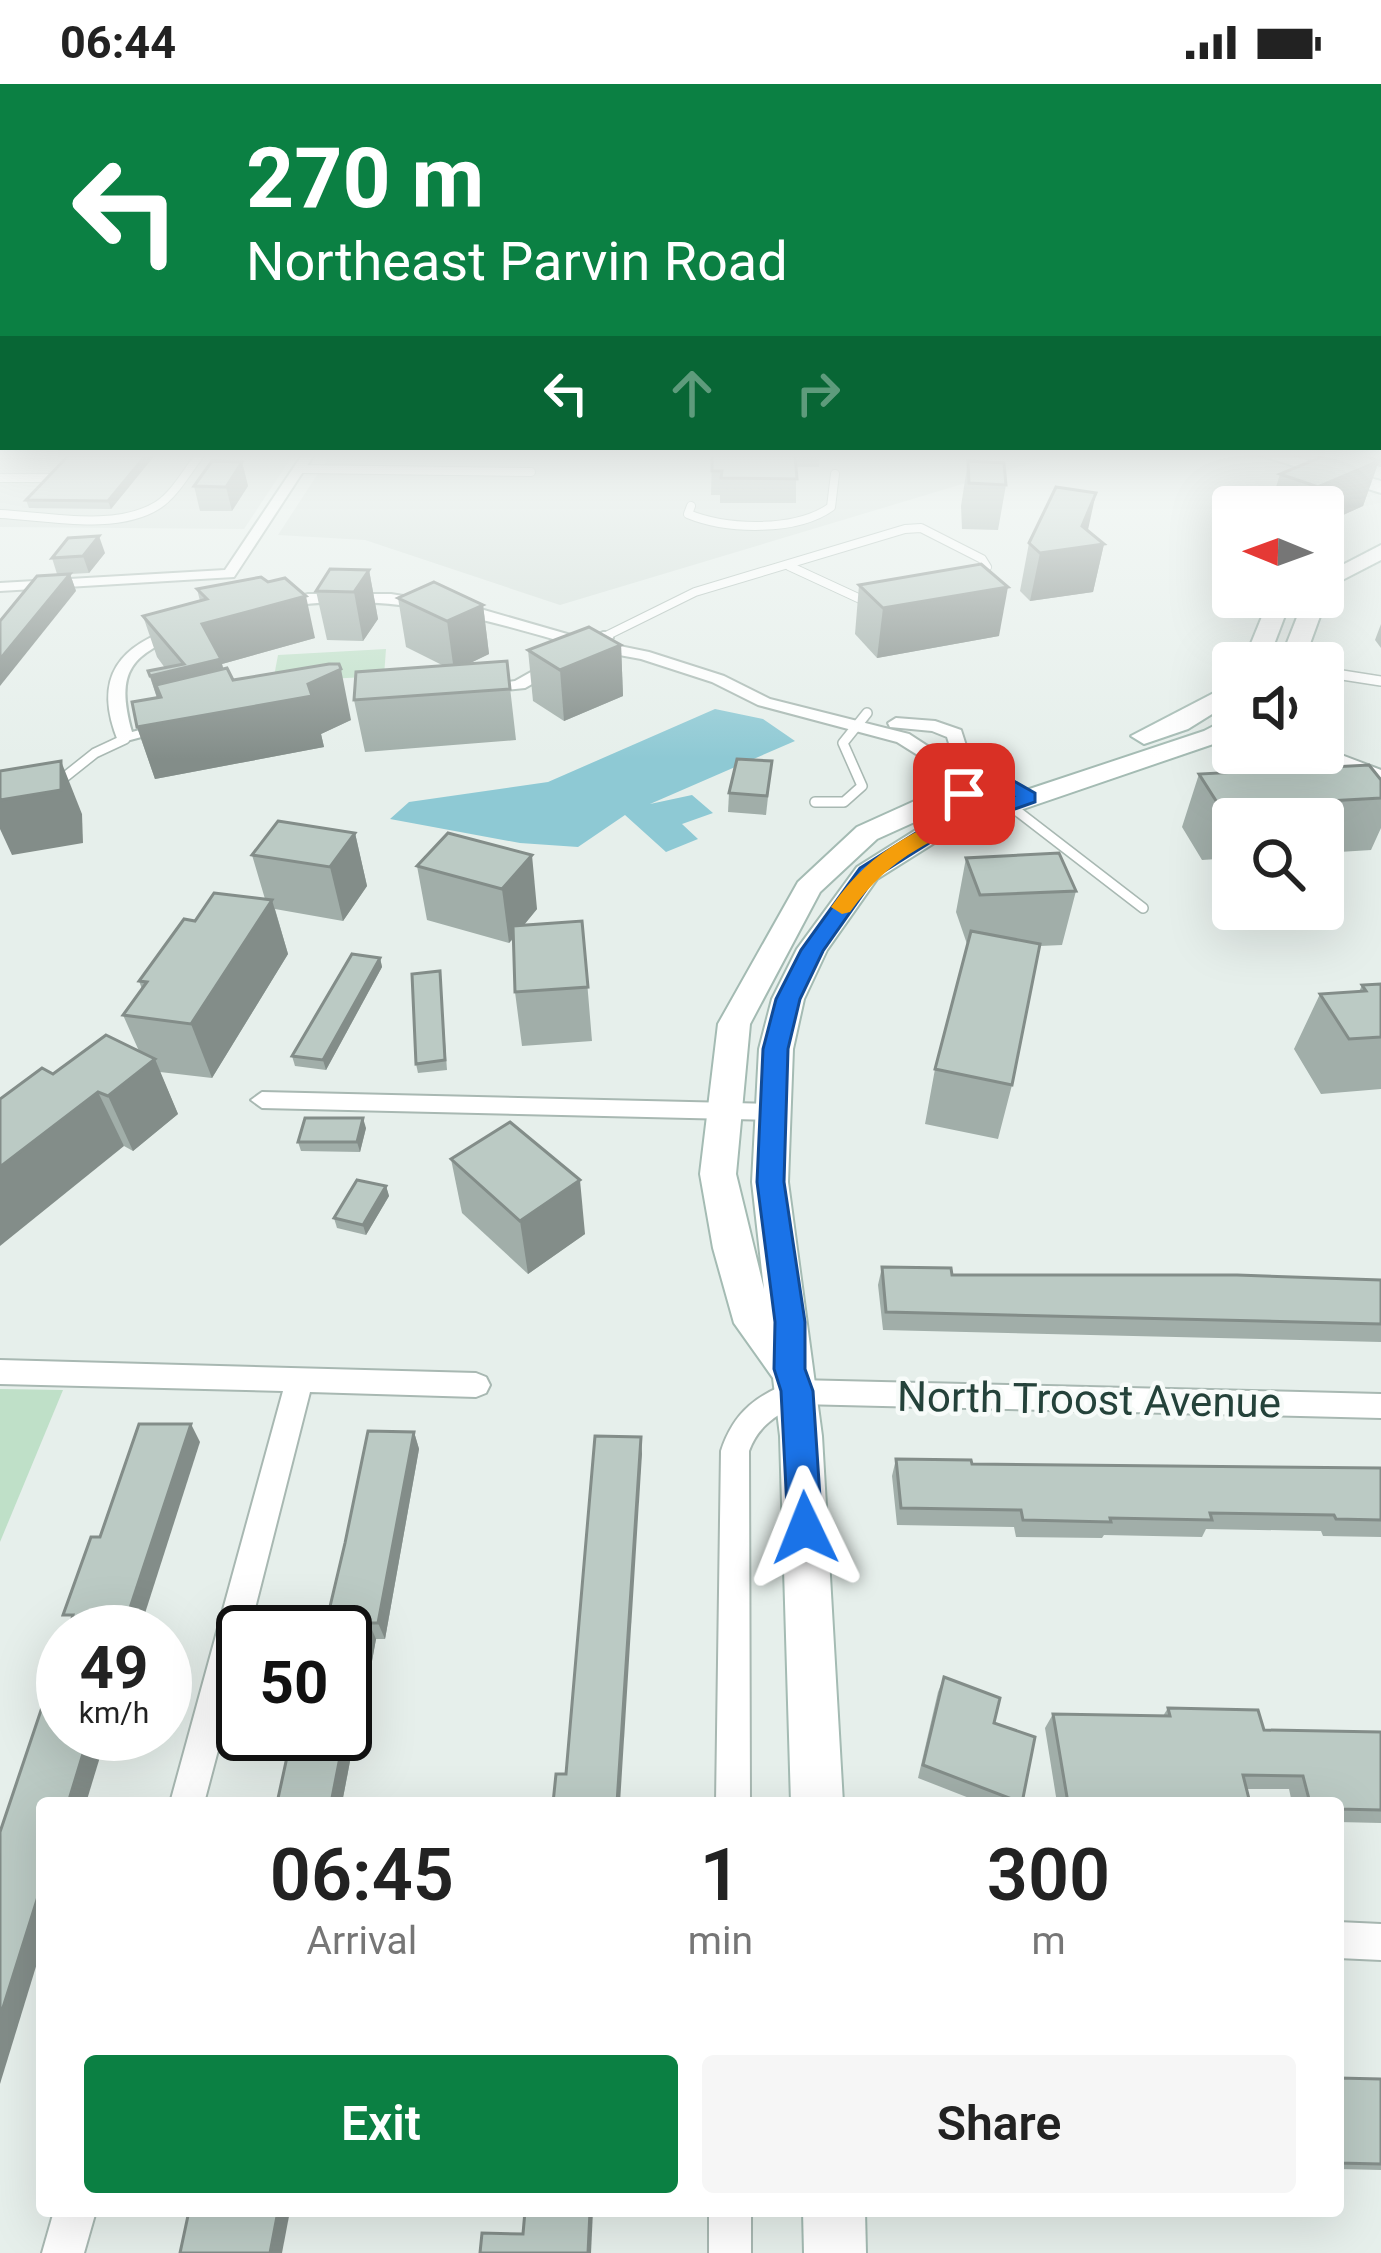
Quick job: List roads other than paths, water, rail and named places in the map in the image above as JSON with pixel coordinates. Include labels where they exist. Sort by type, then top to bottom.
[{"type":"main road","points":[[1344,572],[1370,556]]},
{"type":"main road","points":[[793,1380],[754,1323],[732,1249],[718,1174],[734,1024],[808,888],[867,833],[929,805],[1007,793],[1212,736]]},
{"type":"main road","points":[[817,1797],[790,1322],[770,1182],[776,1049],[788,999],[812,950],[867,873],[1007,793]]},
{"type":"main road","points":[[834,2217],[835,2253]]},
{"type":"street","points":[[2,590],[229,574],[241,556]]},
{"type":"street","points":[[256,608],[308,598],[391,598],[608,635],[691,656],[776,693],[862,719],[948,754],[1007,793]]},
{"type":"street","points":[[195,721],[125,739],[113,683],[123,663],[143,643],[211,622]]},
{"type":"street","points":[[534,626],[590,645],[679,664],[764,702],[934,726],[955,734],[948,754]]},
{"type":"street","points":[[472,691],[519,685],[608,635]]},
{"type":"street","points":[[948,754],[1007,793]]},
{"type":"street","points":[[1344,761],[1381,776]]},
{"type":"street","points":[[262,1100],[773,1112]]},
{"type":"street","points":[[0,1372],[476,1385]]},
{"type":"street","points":[[189,1797],[294,1410],[298,1379]]},
{"type":"street","points":[[733,1797],[735,1450],[742,1425],[793,1380]]},
{"type":"street","name":"North Troost Avenue","points":[[793,1380],[1381,1406]]},
{"type":"street","points":[[1344,1940],[1381,1942]]},
{"type":"street","points":[[64,2253],[73,2217]]},
{"type":"street","points":[[730,2217],[730,2253]]},
{"type":"lane","points":[[608,635],[694,592],[819,556]]},
{"type":"lane","points":[[963,577],[987,567],[977,556]]},
{"type":"lane","points":[[789,566],[845,595],[867,603],[887,603]]},
{"type":"lane","points":[[1344,675],[1381,681]]},
{"type":"lane","points":[[815,802],[844,802],[862,786],[843,743],[862,719]]},
{"type":"lane","points":[[38,801],[95,753],[125,739]]},
{"type":"lane","points":[[1007,793],[1143,908]]},
{"type":"water","points":[[715,709],[763,719],[795,741],[650,804],[692,795],[713,813],[682,824],[698,839],[666,852],[625,815],[578,847],[520,843],[390,819],[409,802],[548,782]]}]
